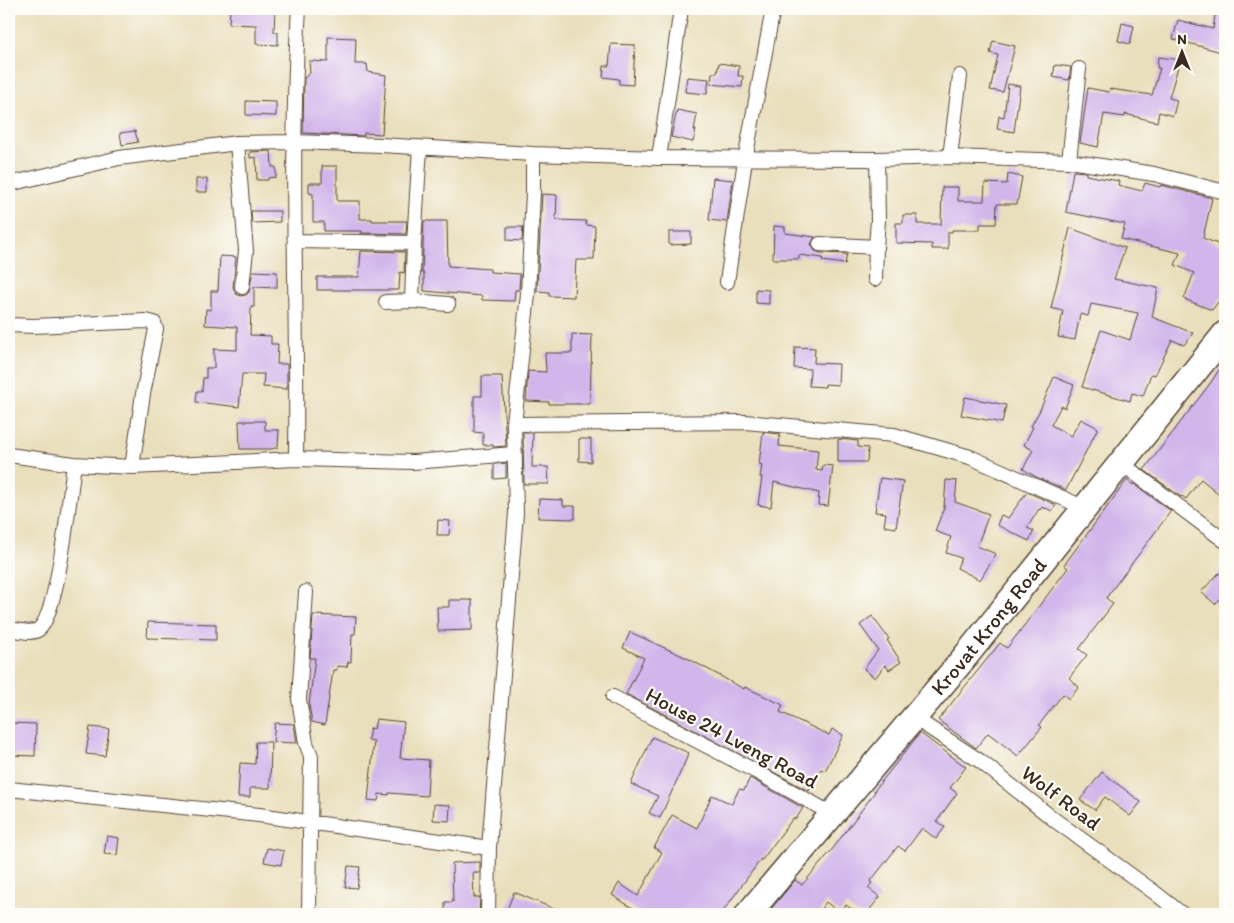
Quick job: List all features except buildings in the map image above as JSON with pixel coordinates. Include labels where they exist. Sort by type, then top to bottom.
[{"type":"highway","name":"Krovat Krong Road","points":[[748,914],[960,663],[1225,334]]},
{"type":"street","points":[[296,459],[294,142],[295,66],[299,9]]},
{"type":"street","points":[[659,158],[681,9]]},
{"type":"street","points":[[727,282],[745,160],[773,9]]},
{"type":"street","points":[[1069,161],[1079,69]]},
{"type":"street","points":[[950,156],[960,76]]},
{"type":"street","points":[[9,184],[119,158],[237,143],[294,142],[533,154],[659,158],[745,160],[878,159],[950,156],[1069,161],[1154,174],[1225,192]]},
{"type":"street","points":[[237,143],[246,251],[242,287]]},
{"type":"street","points":[[412,301],[420,147]]},
{"type":"street","points":[[488,914],[489,848],[516,513],[514,424],[528,294],[533,154]]},
{"type":"street","points":[[875,278],[878,220],[878,159]]},
{"type":"street","points":[[295,241],[414,243]]},
{"type":"street","points":[[820,244],[876,247]]},
{"type":"street","points":[[386,302],[412,301],[448,304]]},
{"type":"street","points":[[9,325],[154,322],[156,329],[143,394],[132,467]]},
{"type":"street","points":[[514,424],[745,422],[894,435],[970,457],[1085,508]]},
{"type":"street","points":[[9,455],[74,464],[132,467],[296,459],[414,462],[514,454]]},
{"type":"street","points":[[9,629],[30,632],[38,629],[48,613],[56,587],[74,464]]},
{"type":"street","points":[[1121,464],[1225,541]]},
{"type":"street","points":[[306,592],[299,700],[306,743],[311,756],[309,914]]},
{"type":"street","name":"House 24 Lveng Road","points":[[613,697],[757,772],[832,814]]},
{"type":"street","name":"Wolf Road","points":[[913,717],[980,761],[1056,821],[1182,914]]},
{"type":"street","points":[[9,789],[259,815],[489,848]]}]
